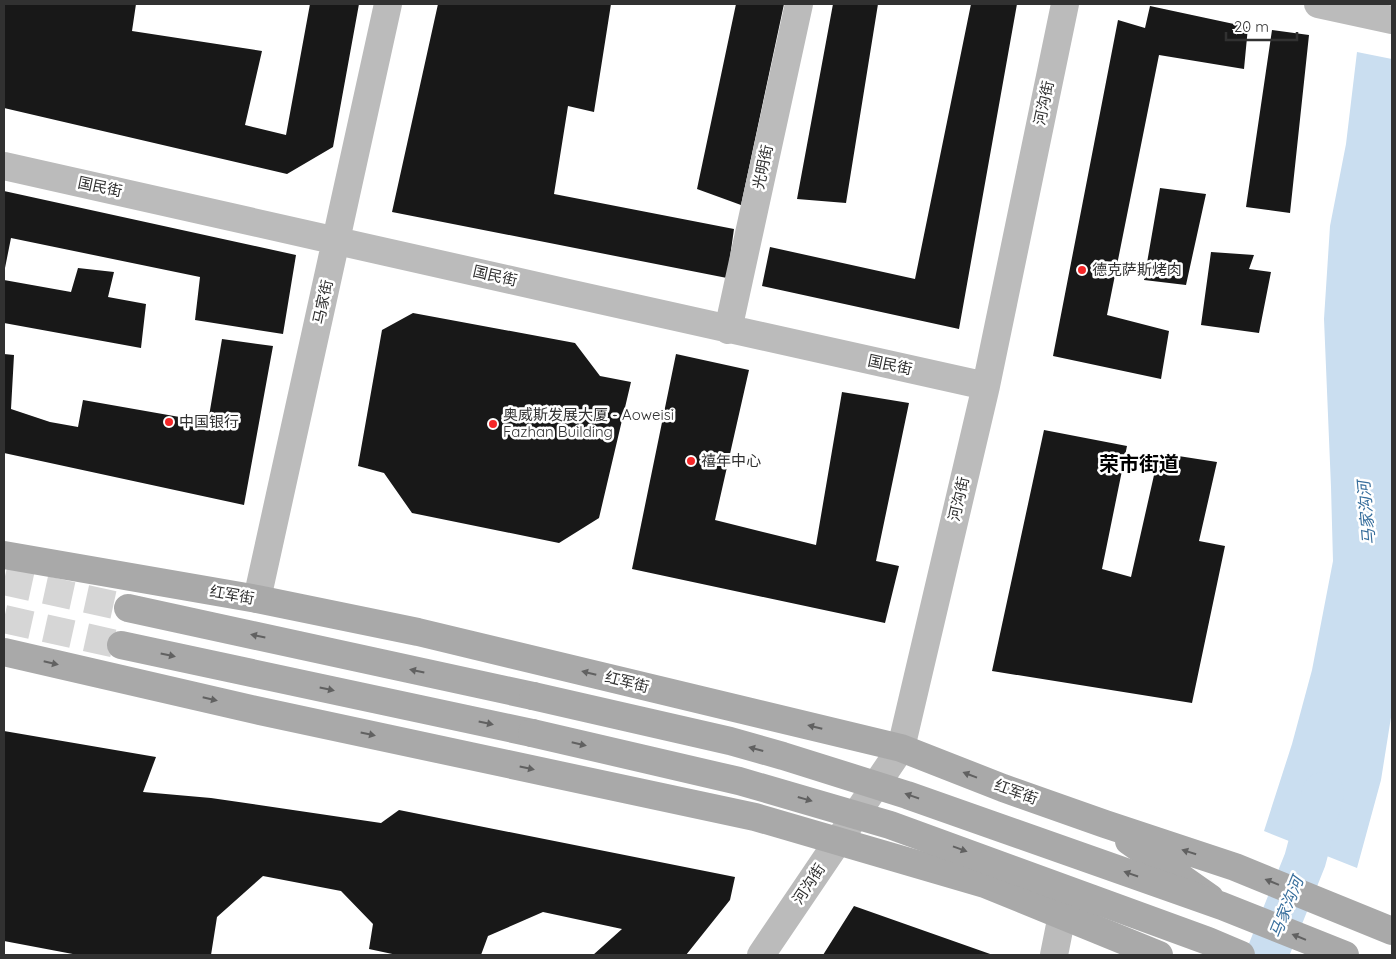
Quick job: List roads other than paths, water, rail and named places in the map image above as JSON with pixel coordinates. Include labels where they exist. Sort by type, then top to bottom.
[{"type":"main road","name":"红军街","points":[[4,555],[258,599],[418,632],[900,748],[1003,788],[1235,867],[1392,931]]},
{"type":"main road","points":[[128,608],[533,696],[730,741],[783,756],[907,795],[1222,906],[1345,955]]},
{"type":"main road","points":[[418,632],[468,682]]},
{"type":"main road","points":[[120,645],[532,733],[739,781],[854,814],[940,842],[1208,941],[1241,955]]},
{"type":"main road","points":[[4,652],[270,713],[755,817],[984,884],[1159,955]]},
{"type":"main road","points":[[1105,824],[1222,906]]},
{"type":"main road","points":[[1062,915],[1208,941]]},
{"type":"street","name":"马家街","points":[[258,599],[388,4]]},
{"type":"street","name":"光明街","points":[[728,330],[799,4]]},
{"type":"street","name":"河沟街","points":[[761,955],[900,748],[986,386],[1065,4]]},
{"type":"street","points":[[1331,6],[1392,20]]},
{"type":"street","name":"国民街","points":[[4,166],[336,239],[728,330],[986,386]]},
{"type":"street","points":[[1054,955],[1062,915]]},
{"type":"water","points":[[1357,52],[1392,59],[1392,711],[1381,780],[1357,868],[1264,831],[1292,744],[1312,670],[1333,561],[1324,319],[1330,226],[1346,144]]},
{"type":"waterway","name":"马家沟河","points":[[1267,955],[1305,860],[1323,793]]},
{"type":"tunnel","points":[[4,581],[128,608]]},
{"type":"tunnel","points":[[4,619],[121,645]]},
{"type":"place","name":"德克萨斯烤肉","points":[[1082,270]]},
{"type":"place","name":"中国银行","points":[[169,422]]},
{"type":"place","name":"奥威斯发展大厦 - Aoweisi Fazhan Building","points":[[493,424]]},
{"type":"place","name":"禧年中心","points":[[691,461]]},
{"type":"district","name":"荣市街道","points":[[1139,464]]}]
